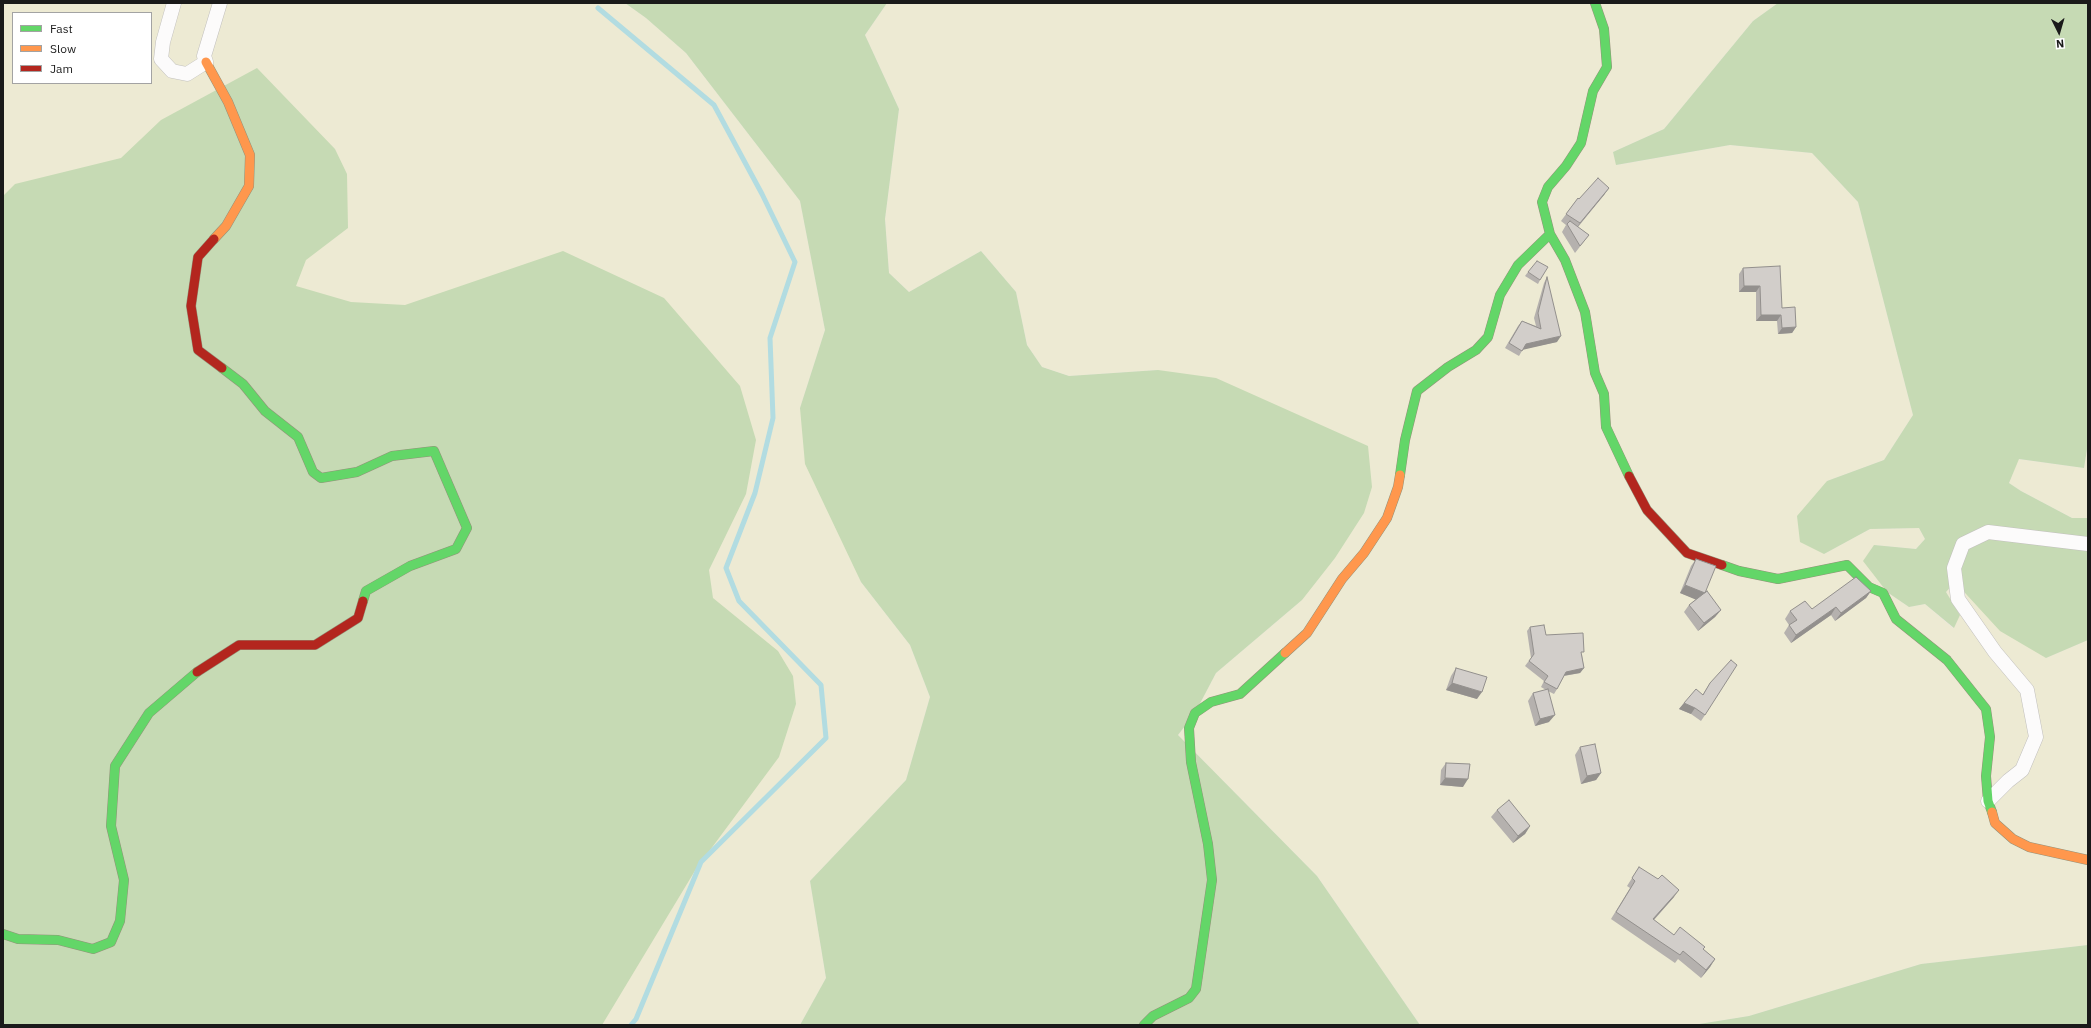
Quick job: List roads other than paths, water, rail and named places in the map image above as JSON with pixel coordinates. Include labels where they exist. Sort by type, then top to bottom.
[{"type":"street","points":[[174,3],[162,42],[161,59],[172,71],[188,74],[206,62]]},
{"type":"street","points":[[3,934],[18,940],[58,940],[93,949],[111,942],[120,921],[124,880],[111,826],[115,766],[149,713],[200,669],[239,645],[315,645],[358,618],[366,591],[410,566],[456,549],[467,528],[434,451],[392,456],[357,472],[321,478],[313,472],[298,437],[265,411],[243,384],[198,350],[191,306],[198,257],[226,226],[249,186],[250,155],[228,102],[204,56],[220,3]]},
{"type":"street","points":[[1595,3],[1604,29],[1607,67],[1594,91],[1581,144],[1566,166],[1548,187],[1542,202],[1550,234],[1565,260],[1585,312],[1594,373],[1604,394],[1606,427],[1647,510],[1687,553],[1739,571],[1778,579],[1847,565],[1869,587],[1883,593],[1896,619],[1947,660],[1986,709],[1990,737],[1986,776],[1988,801],[1995,823],[2012,839],[2029,847],[2088,860]]},
{"type":"street","points":[[1144,1025],[1153,1016],[1189,998],[1196,989],[1212,880],[1208,844],[1191,762],[1189,728],[1196,713],[1211,702],[1240,694],[1307,633],[1342,579],[1364,553],[1387,518],[1398,487],[1405,440],[1417,391],[1448,367],[1476,350],[1488,337],[1500,295],[1518,265],[1550,234]]},
{"type":"street","points":[[1988,801],[2008,781],[2022,770],[2036,737],[2027,690],[1995,652],[1958,599],[1954,568],[1963,544],[1988,532],[2088,544]]},
{"type":"waterway","points":[[598,8],[714,105],[762,194],[795,262],[770,338],[773,418],[755,493],[726,568],[739,601],[821,685],[826,738],[701,862],[636,1019],[631,1025]]}]
